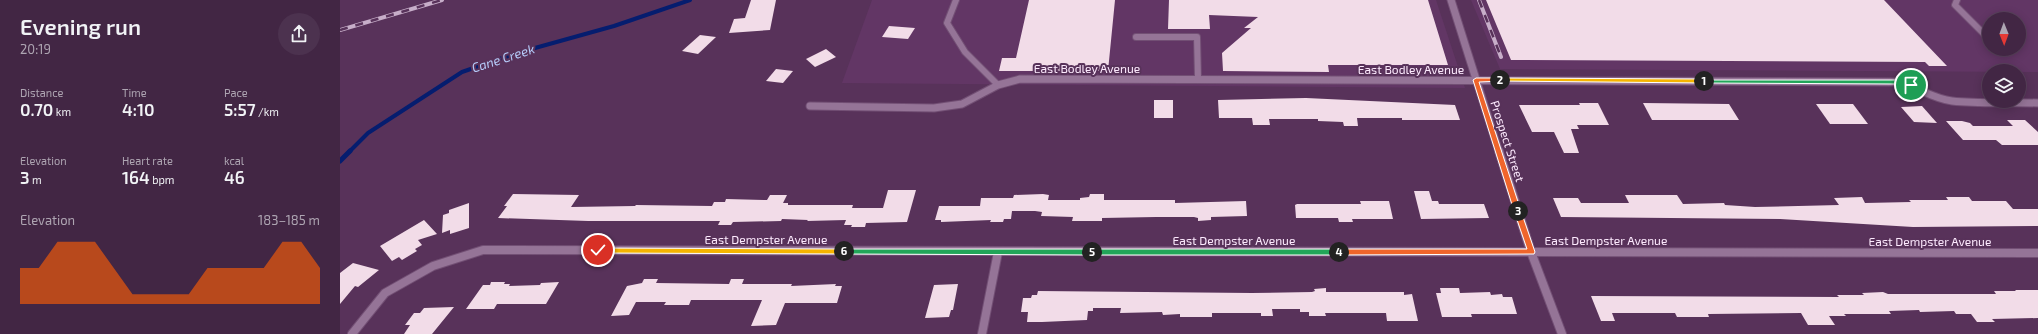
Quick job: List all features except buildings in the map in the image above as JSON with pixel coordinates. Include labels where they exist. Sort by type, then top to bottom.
[{"type":"street","name":"Prospect Street","points":[[1451,0],[1531,252],[1562,334]]},
{"type":"street","name":"East Bodley Avenue","points":[[810,106],[934,108],[962,104],[998,85],[1020,79],[1898,82],[1911,85],[1929,94],[1951,101],[2038,103]]},
{"type":"street","name":"East Dempster Avenue","points":[[352,334],[385,293],[433,266],[484,250],[2038,253]]},
{"type":"street","points":[[982,334],[998,252]]},
{"type":"lane","points":[[956,0],[947,23],[964,52],[998,85]]},
{"type":"lane","points":[[1957,0],[1955,5],[1982,32]]},
{"type":"lane","points":[[1136,37],[1197,37],[1198,79]]},
{"type":"shaded area","points":[[872,0],[1436,0],[1465,88],[842,83]]},
{"type":"shaded area","points":[[1471,0],[2038,0],[2038,72],[2026,72],[2026,64],[1982,64],[1982,72],[1500,69]]},
{"type":"waterway","name":"Cane Creek","points":[[340,161],[368,133],[462,72],[517,53],[614,26],[690,0]]},
{"type":"railway","points":[[340,30],[442,0]]},
{"type":"railway","points":[[1479,0],[1501,57]]},
{"type":"route","points":[[598,250],[1531,252],[1476,80],[1898,82],[1911,85]]}]
